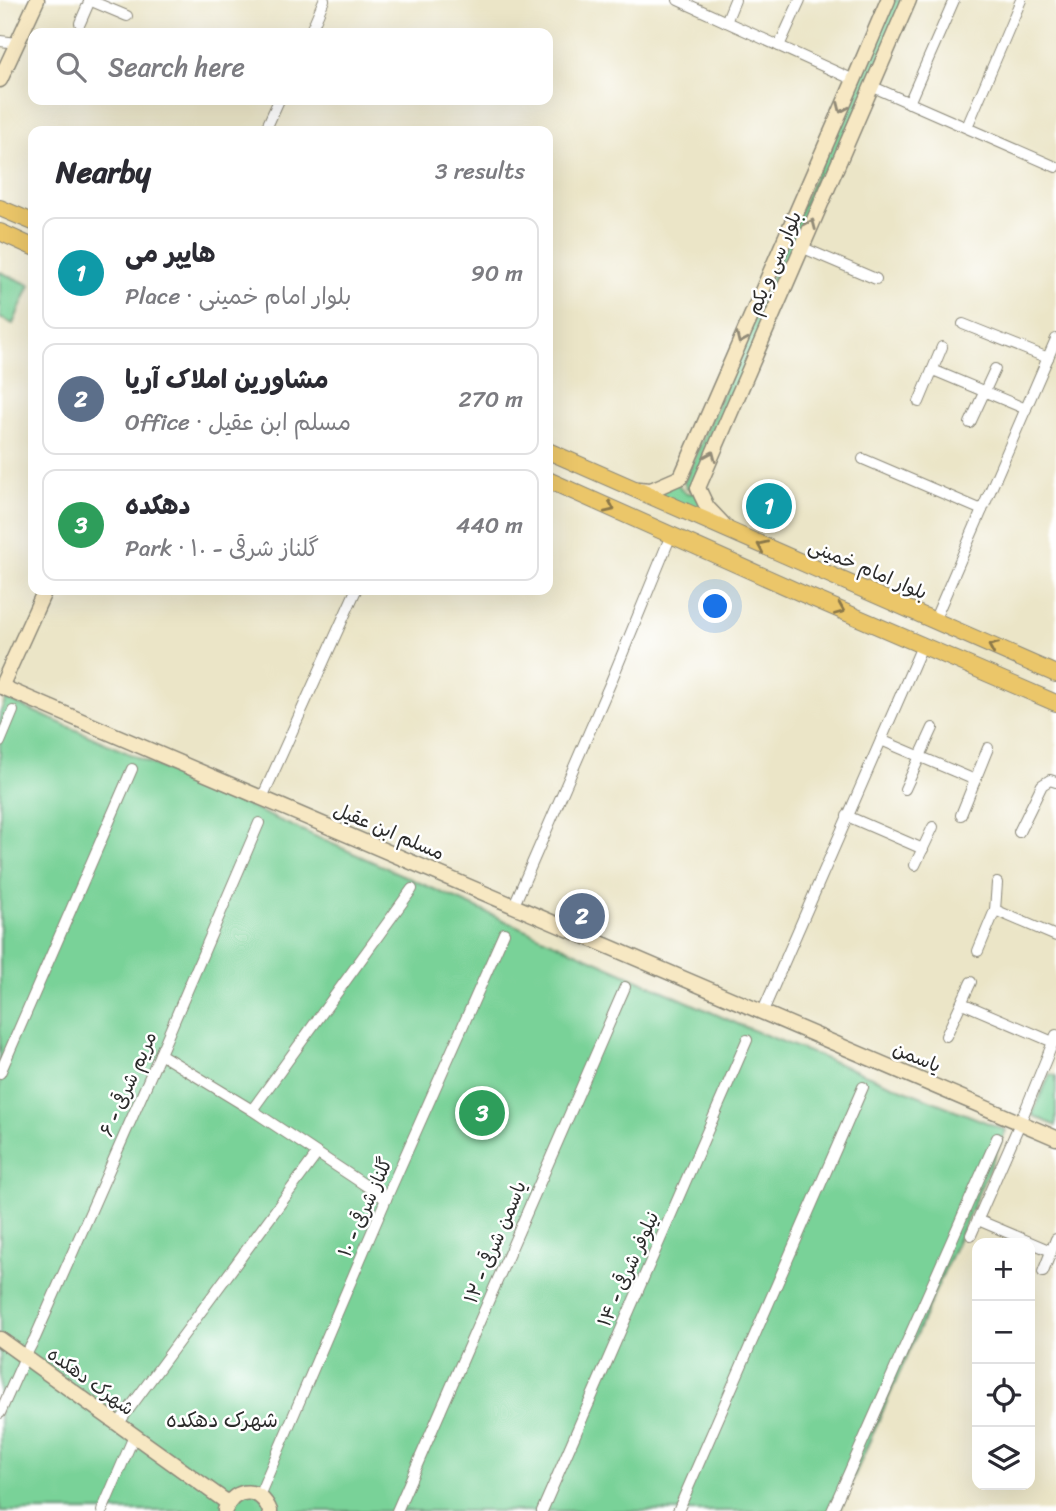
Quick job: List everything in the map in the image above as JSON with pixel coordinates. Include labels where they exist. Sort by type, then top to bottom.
[{"type":"main road","points":[[0,208],[28,220]]},
{"type":"main road","points":[[0,232],[28,245]]},
{"type":"main road","name":"بلوار امام خمینی","points":[[553,453],[1056,674]]},
{"type":"main road","points":[[553,482],[1056,703]]},
{"type":"main road","points":[[776,581],[788,574],[789,558]]},
{"type":"main road","points":[[803,594],[803,578],[813,569]]},
{"type":"street","points":[[80,23],[90,0],[127,16]]},
{"type":"street","points":[[312,28],[324,0]]},
{"type":"street","points":[[678,0],[693,3],[726,22],[855,80]]},
{"type":"street","points":[[726,22],[735,0]]},
{"type":"street","points":[[779,46],[800,0]]},
{"type":"street","name":"بلوار سی و یکم","points":[[681,477],[888,0]]},
{"type":"street","name":"بلوار سی و یکم","points":[[698,488],[909,0]]},
{"type":"street","points":[[909,103],[954,0]]},
{"type":"street","points":[[967,127],[1021,0]]},
{"type":"street","points":[[0,80],[34,1]]},
{"type":"street","points":[[0,41],[18,43]]},
{"type":"street","points":[[871,86],[1056,167]]},
{"type":"street","points":[[267,126],[277,105]]},
{"type":"street","points":[[801,247],[876,279]]},
{"type":"street","points":[[963,324],[1048,358]]},
{"type":"street","points":[[934,621],[1056,339]]},
{"type":"street","points":[[919,401],[942,347]]},
{"type":"street","points":[[971,423],[995,369]]},
{"type":"street","points":[[933,370],[1026,409]]},
{"type":"street","points":[[863,459],[982,510]]},
{"type":"street","points":[[632,488],[650,490],[681,477],[686,491],[698,488],[707,507],[732,533]]},
{"type":"street","points":[[514,905],[611,684],[671,535]]},
{"type":"street","points":[[0,687],[43,595]]},
{"type":"street","points":[[262,798],[354,595]]},
{"type":"street","points":[[763,1011],[922,646]]},
{"type":"street","name":"مسلم ابن عقیل","points":[[0,687],[763,1011]]},
{"type":"street","points":[[0,742],[13,711]]},
{"type":"street","points":[[905,789],[933,728]]},
{"type":"street","points":[[881,740],[975,780]]},
{"type":"street","points":[[961,815],[988,748]]},
{"type":"street","points":[[0,1073],[132,769]]},
{"type":"street","points":[[1019,832],[1042,785],[1051,780],[1056,782]]},
{"type":"street","points":[[847,816],[923,849]]},
{"type":"street","name":"مریم شرقی - ۶","points":[[0,1413],[160,1055],[259,823]]},
{"type":"street","points":[[915,865],[933,827]]},
{"type":"street","points":[[978,951],[995,910],[997,883]]},
{"type":"street","points":[[252,1110],[412,889]]},
{"type":"street","points":[[995,910],[1056,936]]},
{"type":"street","name":"گلناز شرقی - ۱۰","points":[[259,1496],[503,933]]},
{"type":"street","points":[[946,1036],[971,982]]},
{"type":"street","name":"یاسمن شرقی - ۱۲","points":[[397,1511],[625,987]]},
{"type":"street","points":[[962,1003],[1055,1038],[971,1235]]},
{"type":"street","name":"یاسمن","points":[[763,1011],[1056,1138]]},
{"type":"street","name":"نیلوفر شرقی - ۱۴","points":[[542,1511],[747,1040]]},
{"type":"street","points":[[160,1055],[252,1110],[386,1199]]},
{"type":"street","points":[[678,1511],[863,1087]]},
{"type":"street","points":[[832,1511],[997,1138]]},
{"type":"street","points":[[118,1424],[317,1154]]},
{"type":"street","points":[[978,1220],[1051,1251]]},
{"type":"street","points":[[1043,1272],[1056,1239]]},
{"type":"street","name":"شهرک دهکده","points":[[0,1339],[118,1424],[226,1507]]},
{"type":"street","points":[[102,1511],[134,1436]]},
{"type":"street","points":[[226,1507],[236,1495],[252,1493],[265,1501],[270,1511]]},
{"type":"green space","points":[[890,0],[906,0],[692,488],[687,488],[684,483]]},
{"type":"green space","points":[[0,272],[28,284],[28,290],[13,324],[0,318]]},
{"type":"green space","points":[[678,482],[687,494],[696,492],[716,523],[650,493]]},
{"type":"green space","points":[[6,699],[740,1025],[1006,1130],[839,1511],[0,1511],[0,713]]},
{"type":"green space","points":[[1050,1074],[1056,1076],[1056,1126],[1032,1115]]},
{"type":"place","name":"هایپر می","points":[[769,506]]},
{"type":"place","name":"مشاورین املاک آریا","points":[[582,916]]},
{"type":"place","name":"دهکده","points":[[482,1113]]},
{"type":"district","name":"شهرک دهکده","points":[[222,1420]]}]
